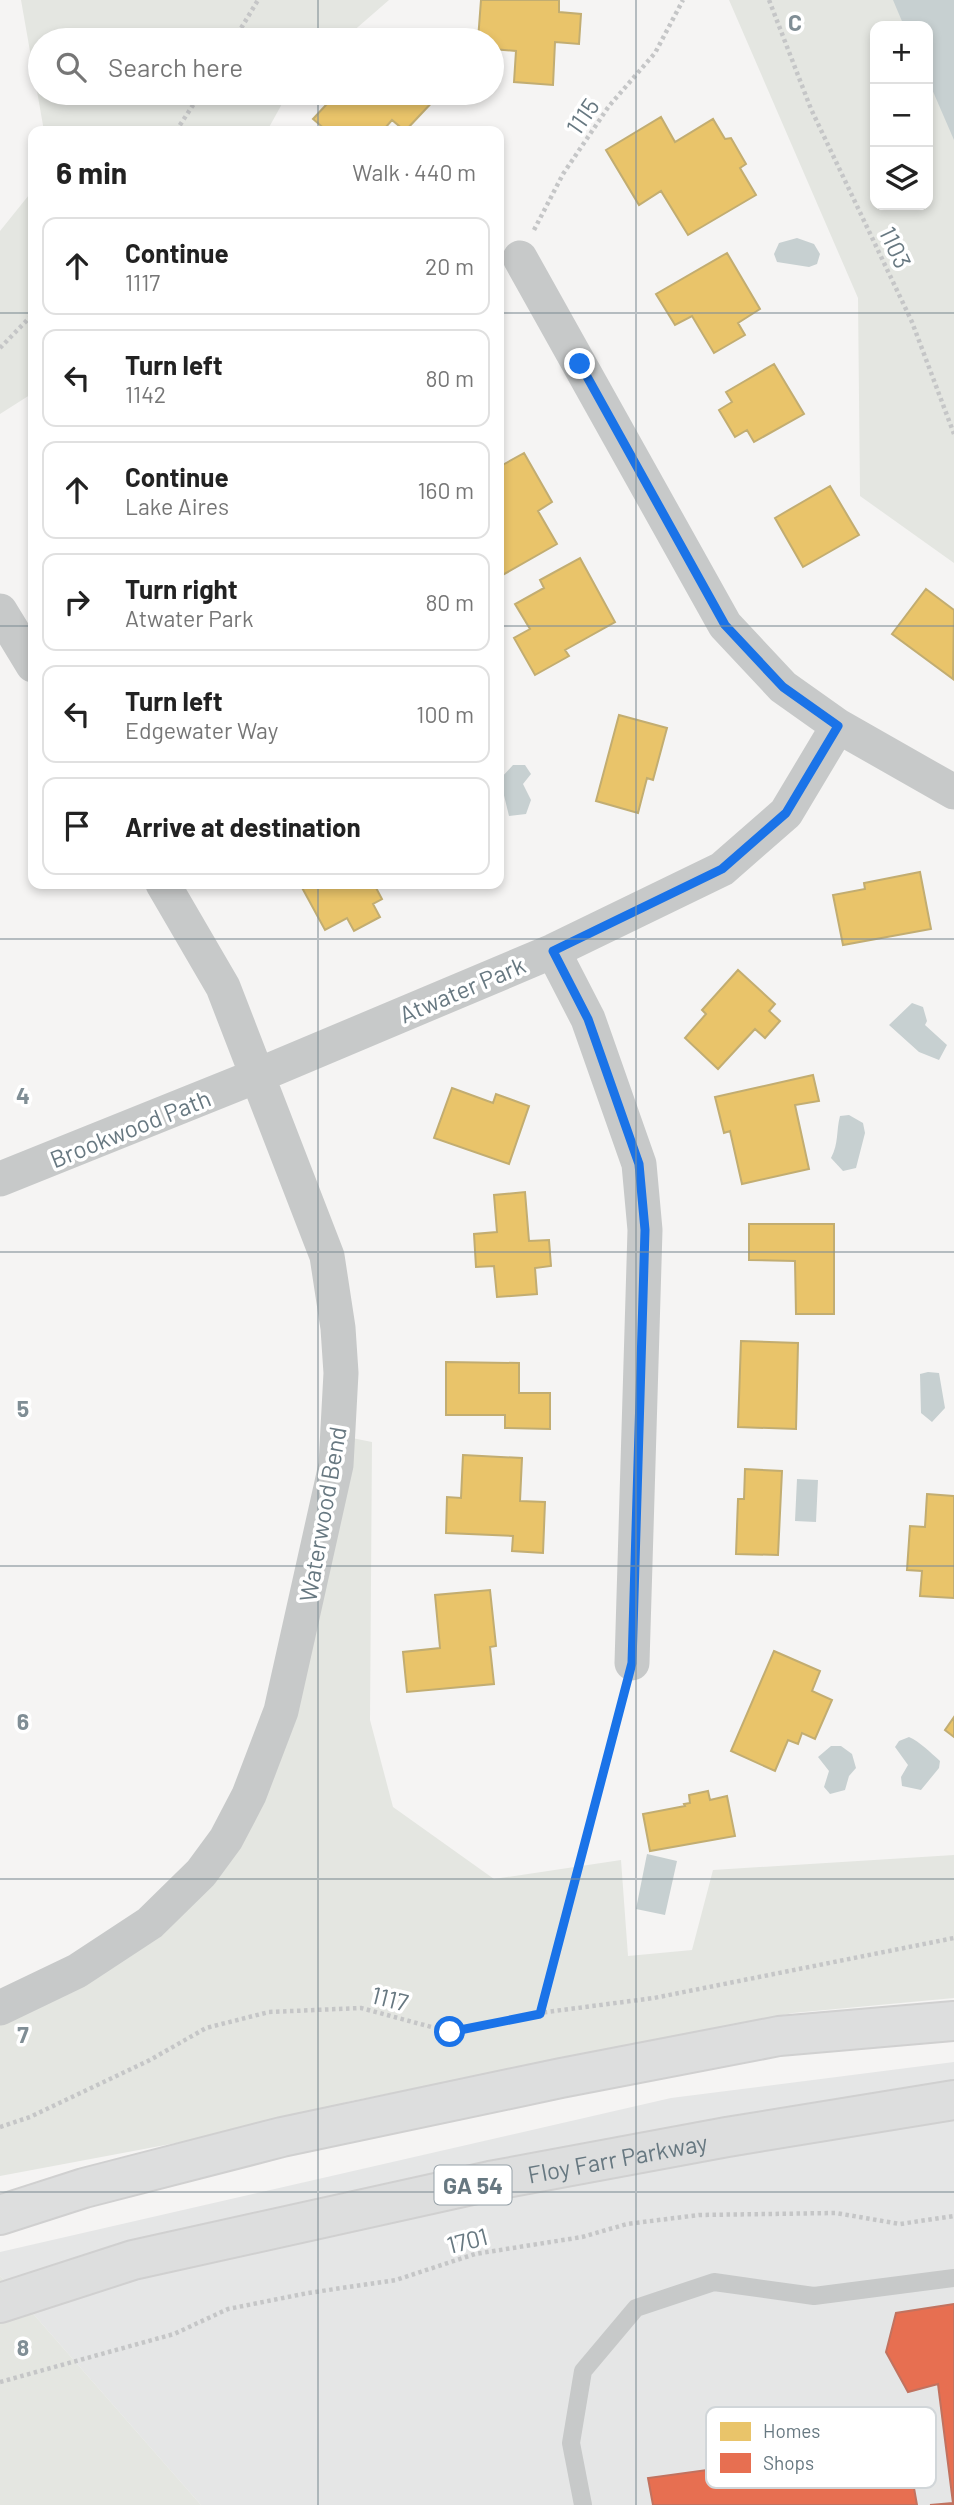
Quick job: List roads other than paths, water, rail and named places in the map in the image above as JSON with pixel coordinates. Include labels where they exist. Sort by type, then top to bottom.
[{"type":"main road","points":[[0,2214],[84,2188],[282,2137],[561,2078],[779,2036],[954,2021]]},
{"type":"main road","name":"Floy Farr Parkway","points":[[0,2303],[133,2260],[490,2181],[726,2137],[954,2101]]},
{"type":"street","points":[[520,258],[725,625],[783,687],[838,726],[954,792]]},
{"type":"street","points":[[0,611],[28,657]]},
{"type":"street","name":"Atwater Park","points":[[259,1075],[553,951],[731,863],[786,813],[838,726]]},
{"type":"street","name":"Waterwood Bend","points":[[0,2008],[77,1971],[150,1923],[201,1873],[226,1839],[249,1795],[287,1689],[336,1465],[341,1373],[338,1328],[327,1256],[223,987],[166,889]]},
{"type":"street","points":[[553,951],[588,1019],[639,1164],[645,1230],[632,1663]]},
{"type":"street","name":"Brookwood Path","points":[[0,1179],[259,1075]]},
{"type":"lane","points":[[583,2505],[571,2443],[583,2371],[636,2308],[714,2282],[814,2296],[954,2278]]}]
